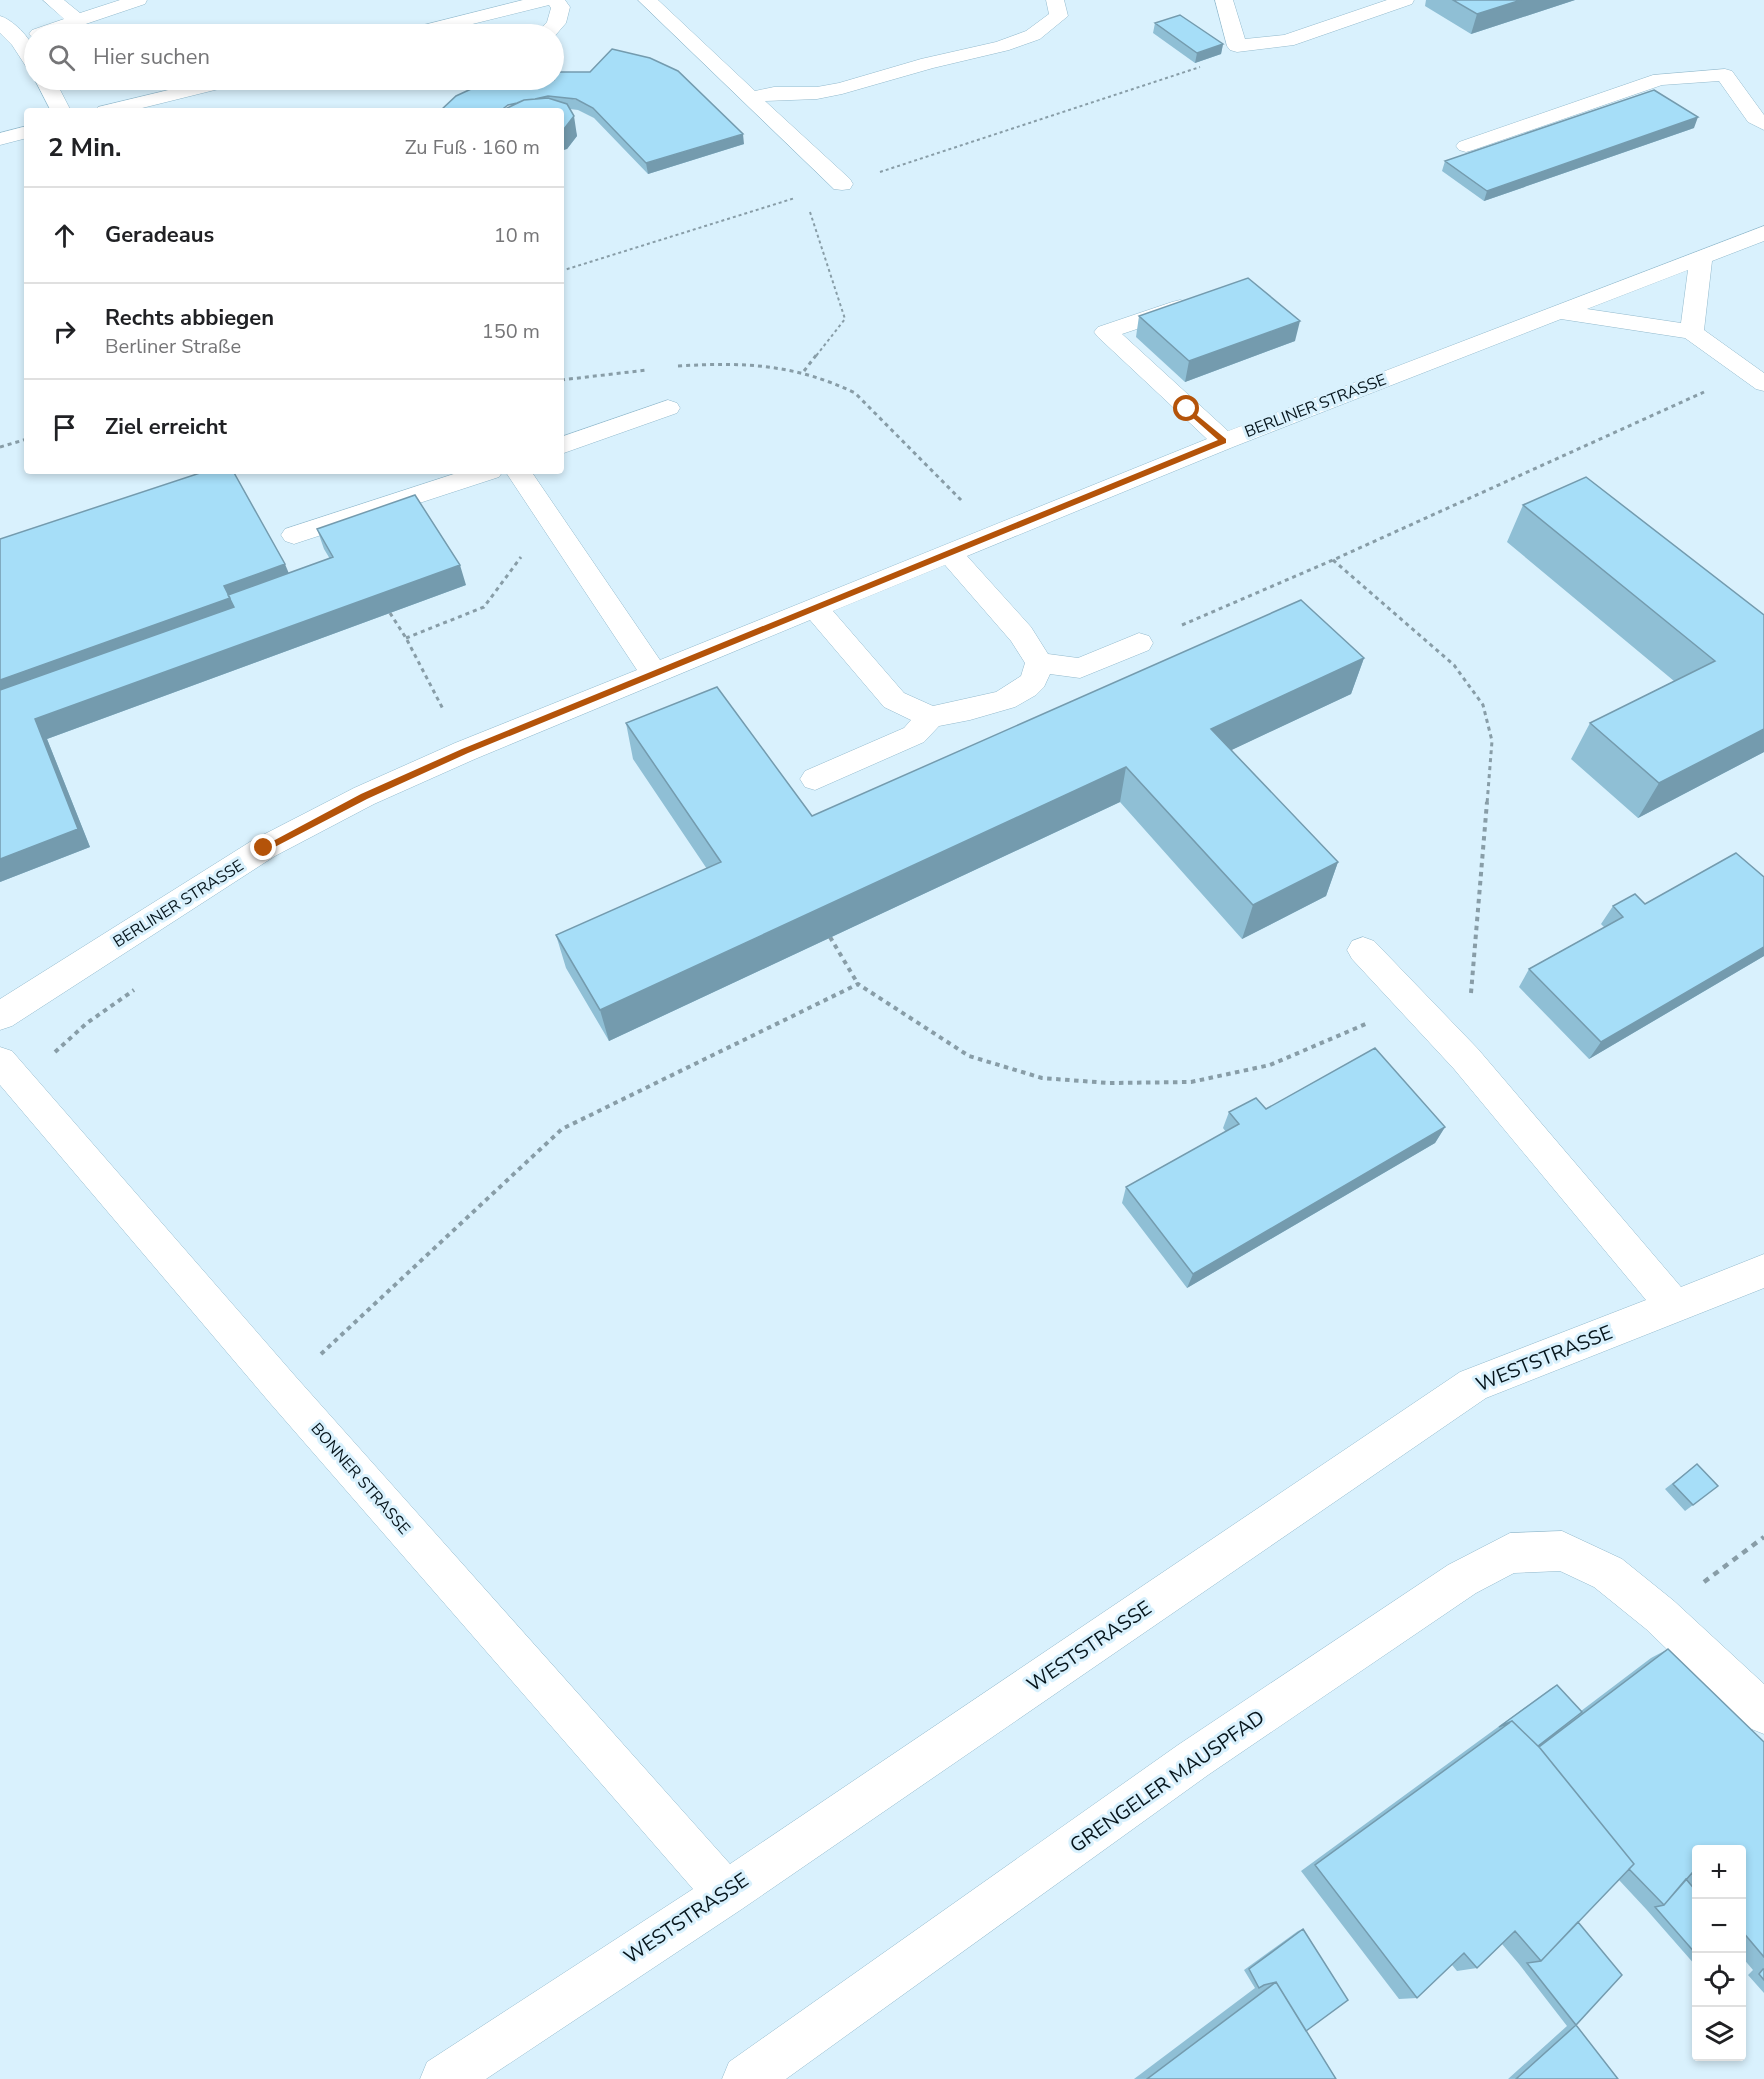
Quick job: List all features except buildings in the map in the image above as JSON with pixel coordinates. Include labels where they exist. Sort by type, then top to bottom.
[{"type":"street","points":[[52,0],[78,21]]},
{"type":"street","points":[[69,24],[138,0]]},
{"type":"street","points":[[450,24],[545,0]]},
{"type":"street","points":[[555,0],[561,8],[557,24]]},
{"type":"street","points":[[647,0],[753,97],[842,184]]},
{"type":"street","points":[[753,97],[774,93],[817,93],[842,88],[928,63],[1002,46],[1033,35],[1059,16],[1055,0]]},
{"type":"street","points":[[1224,0],[1238,46],[1287,40],[1405,0]]},
{"type":"street","points":[[0,22],[24,34]]},
{"type":"street","points":[[1466,147],[1660,79],[1725,75],[1755,118],[1764,124]]},
{"type":"street","points":[[50,90],[60,108]]},
{"type":"street","points":[[117,108],[191,90]]},
{"type":"street","points":[[0,139],[24,133]]},
{"type":"street","name":"BERLINER STRASSE","points":[[0,1016],[264,848],[364,796],[465,751],[1224,441],[1556,311],[1764,233]]},
{"type":"street","points":[[1692,332],[1701,258]]},
{"type":"street","points":[[1204,299],[1106,332],[1224,441]]},
{"type":"street","points":[[1556,311],[1692,332],[1756,378]]},
{"type":"street","points":[[564,446],[668,408]]},
{"type":"street","points":[[294,535],[481,474]]},
{"type":"street","points":[[520,474],[655,675]]},
{"type":"street","points":[[815,608],[894,700],[930,717],[970,710],[1005,700],[1026,688],[1034,680],[1038,663],[1022,634],[948,552]]},
{"type":"street","points":[[1038,663],[1080,668],[1139,643]]},
{"type":"street","points":[[814,779],[914,735],[930,717]]},
{"type":"street","points":[[1363,950],[1466,1059],[1674,1306]]},
{"type":"street","name":"BONNER STRASSE","points":[[0,1060],[283,1390],[726,1893]]},
{"type":"street","name":"WESTSTRASSE","points":[[444,2079],[726,1893],[1473,1385],[1764,1271]]},
{"type":"street","name":"GRENGELER MAUSPFAD","points":[[746,2079],[1193,1760],[1462,1579],[1510,1553],[1562,1551],[1608,1573],[1660,1615],[1764,1713]]},
{"type":"path","points":[[564,270],[842,184],[1231,57],[1238,46]]},
{"type":"path","points":[[804,196],[845,319],[804,371]]},
{"type":"path","points":[[675,367],[730,362],[772,365],[804,371],[835,382],[855,393],[994,533]]},
{"type":"path","points":[[564,380],[653,369]]},
{"type":"path","points":[[1139,643],[1756,378]]},
{"type":"path","points":[[0,447],[24,440]]},
{"type":"path","points":[[406,638],[484,607],[549,519]]},
{"type":"path","points":[[1334,560],[1454,665],[1483,705],[1492,741],[1466,1059]]},
{"type":"path","points":[[390,613],[406,638],[465,751]]},
{"type":"path","points":[[830,937],[858,984],[969,1056],[1042,1078],[1109,1083],[1191,1082],[1270,1065],[1412,1004]]},
{"type":"path","points":[[283,1390],[562,1129],[858,984]]},
{"type":"path","points":[[1660,1615],[1764,1537]]},
{"type":"route","points":[[264,848],[364,796],[465,751],[1224,441],[1187,409]]}]
